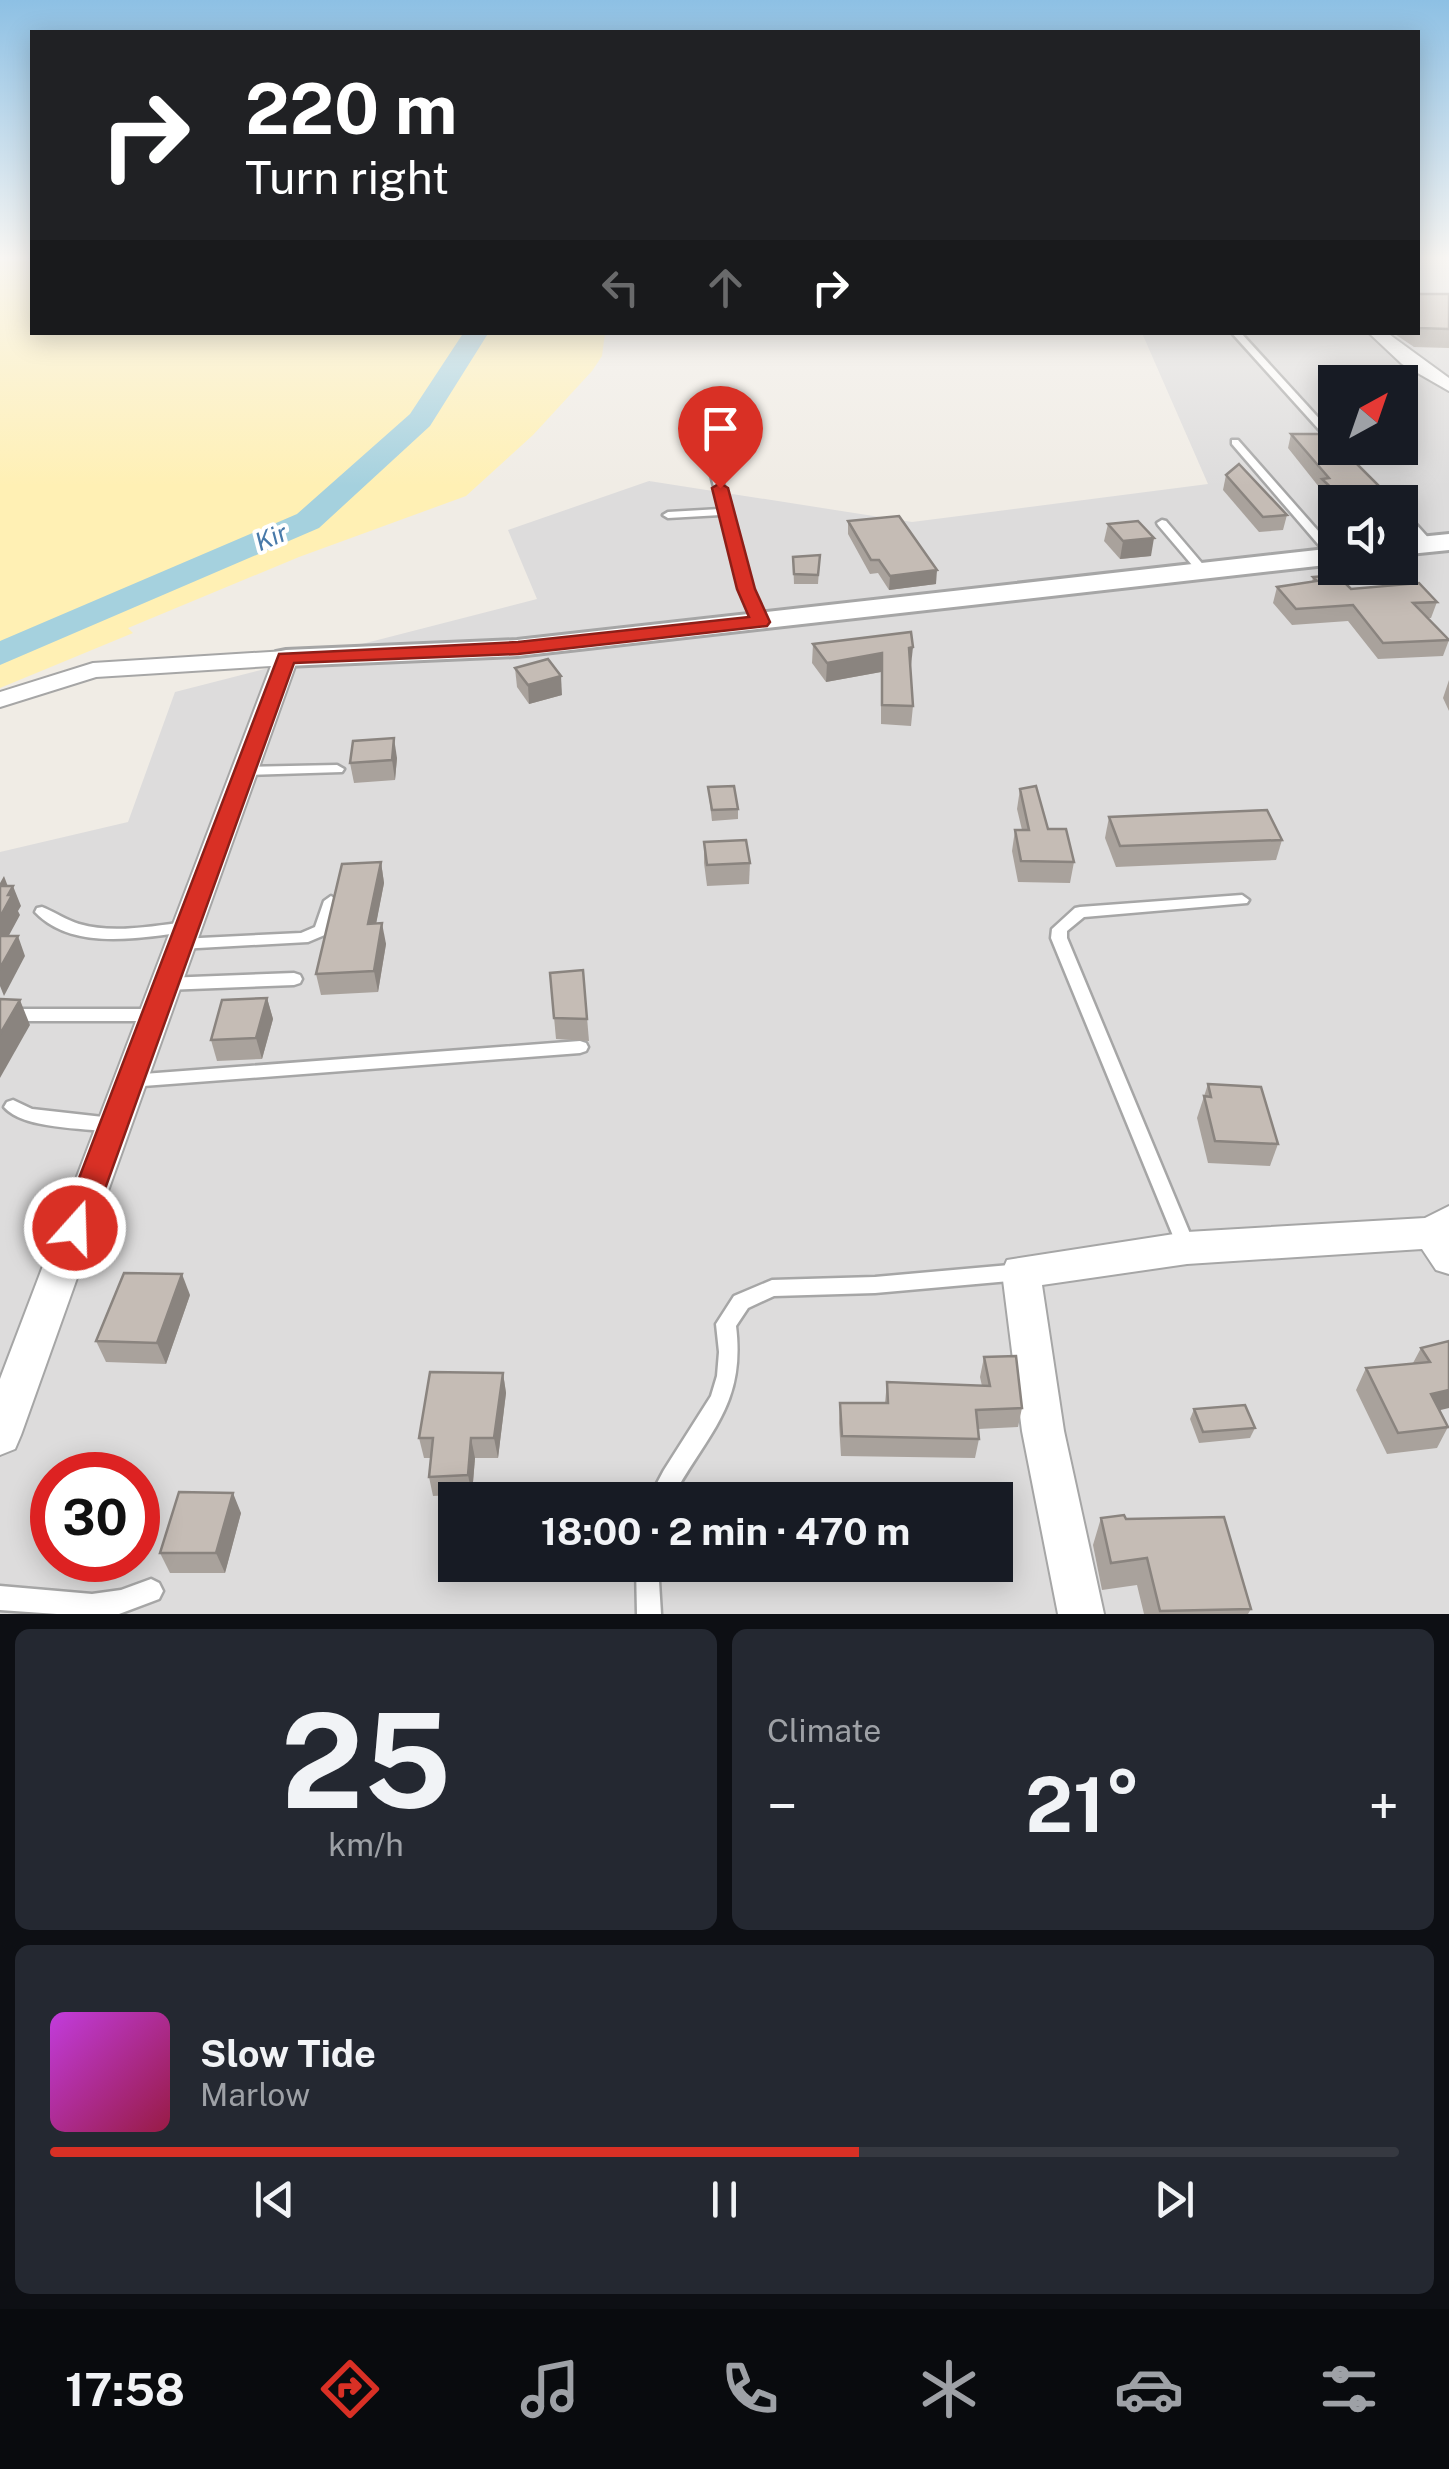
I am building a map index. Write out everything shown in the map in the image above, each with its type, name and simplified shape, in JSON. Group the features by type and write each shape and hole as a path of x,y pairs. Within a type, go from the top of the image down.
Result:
{"street":[{"path":"1380,335 1408,360 1449,386"},
{"path":"0,700 93,670 518,648 1318,558"},
{"path":"0,1435 182,935 248,771 286,658"},
{"path":"1081,1614 1043,1432 1021,1272 1187,1248 1443,1238"}],"lane":[{"path":"1237,335 1318,423"},
{"path":"1235,442 1318,538"},
{"path":"714,464 746,589 760,622"},
{"path":"668,515 726,512"},
{"path":"1162,524 1202,570"},
{"path":"1418,527 1442,545"},
{"path":"248,771 338,769"},
{"path":"1187,1248 1059,938 1060,929 1080,912 1242,900"},
{"path":"42,912 56,923 116,936 302,938 322,930 331,901"},
{"path":"0,1014 159,1000 294,979"},
{"path":"129,1081 580,1047"},
{"path":"13,1107 47,1118 113,1125"},
{"path":"668,1482 719,1406 732,1367 726,1324 741,1302 772,1288 875,1285 1021,1272"},
{"path":"648,1582 649,1614"},
{"path":"0,1598 36,1596 88,1604 118,1603 151,1591"}],"shaded area":[{"path":"1143,335 1449,335 1449,1614 0,1614 0,852 128,822 175,692 537,599 508,530 649,481 912,522 1208,484"}],"sand":[{"path":"0,335 605,335 602,356 592,371 533,435 466,496 299,557 128,628 133,633 0,688"}],"building":[{"path":"1291,434 1318,434 1318,465 1358,465 1378,485 1328,485 1322,479 1329,478"},
{"path":"1239,464 1287,515 1263,517 1226,475"},
{"path":"899,516 937,570 890,576 879,560 871,560 848,521"},
{"path":"1138,521 1154,538 1123,541 1108,524"},
{"path":"820,555 818,575 794,574 793,557"},
{"path":"1313,577 1318,577 1318,585 1347,585 1351,589 1419,583 1437,602 1413,603 1449,640 1383,643 1353,605 1296,609 1277,587 1317,581"},
{"path":"911,632 913,706 882,705 882,653 827,663 813,644"},
{"path":"548,659 561,676 528,685 515,668"},
{"path":"394,738 392,760 350,763 353,741"},
{"path":"734,786 738,809 712,810 708,787"},
{"path":"1036,786 1048,829 1066,829 1074,862 1021,861 1015,830 1029,830 1020,789"},
{"path":"1267,810 1282,840 1120,846 1109,817"},
{"path":"746,840 750,863 707,865 704,842"},
{"path":"381,862 368,924 382,923 374,971 316,974 342,864"},
{"path":"0,886 13,886 0,917"},
{"path":"0,936 18,936 0,968"},
{"path":"583,970 587,1019 554,1018 550,973"},
{"path":"267,998 256,1038 211,1040 222,1000"},
{"path":"0,999 20,1000 0,1034"},
{"path":"1208,1084 1261,1087 1278,1144 1215,1141 1204,1096 1211,1097"},
{"path":"124,1273 182,1274 157,1343 96,1341"},
{"path":"1449,1341 1449,1390 1431,1394 1448,1427 1398,1433 1366,1368 1430,1362 1421,1348"},
{"path":"1016,1356 1022,1408 976,1410 979,1439 842,1436 840,1403 888,1403 887,1382 990,1386 984,1357"},
{"path":"430,1372 503,1373 494,1438 471,1438 468,1475 429,1477 433,1438 419,1438"},
{"path":"1245,1405 1255,1428 1203,1432 1194,1409"},
{"path":"179,1492 233,1493 216,1553 160,1553"},
{"path":"1124,1515 1126,1519 1224,1517 1251,1609 1160,1611 1147,1558 1111,1563 1101,1518"}],"waterway":[{"name":"Kir","path":"0,654 308,521 420,420 475,335"}],"route":[{"path":"75,1228 248,771 286,658 518,648 760,622 746,589 720,488"}]}
